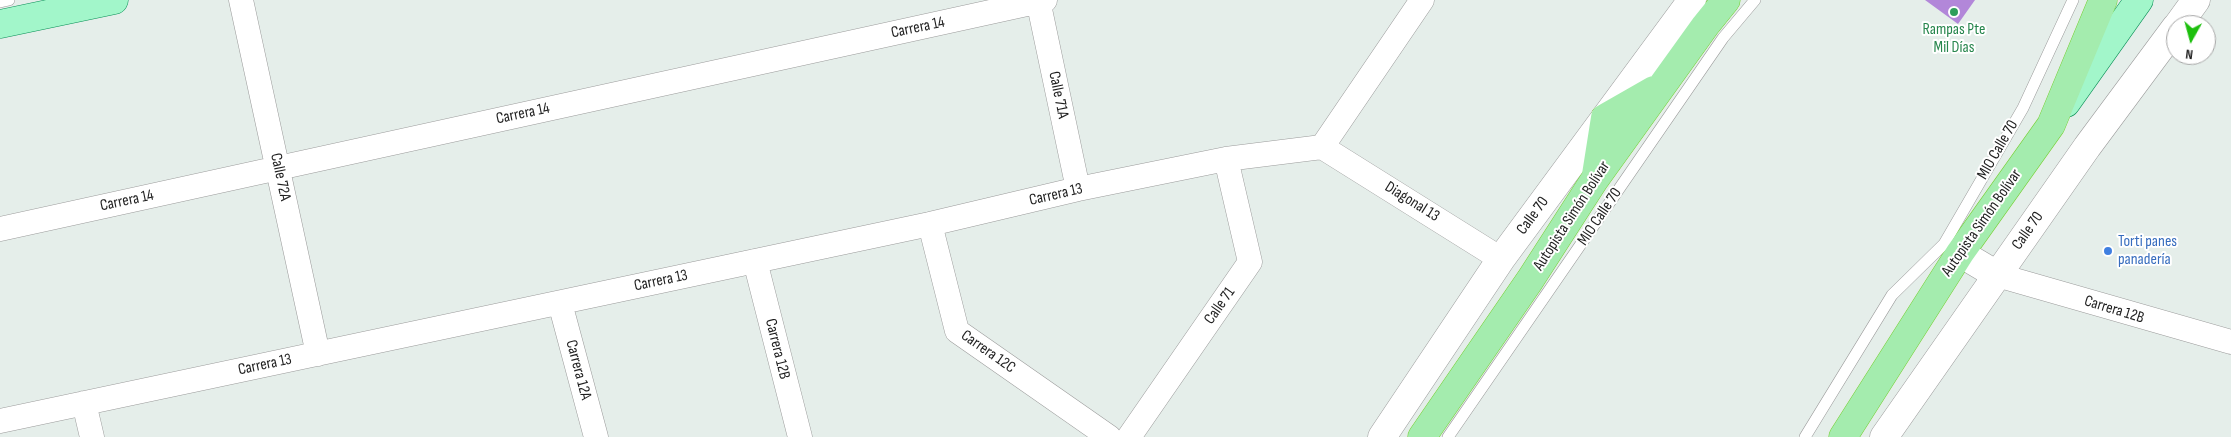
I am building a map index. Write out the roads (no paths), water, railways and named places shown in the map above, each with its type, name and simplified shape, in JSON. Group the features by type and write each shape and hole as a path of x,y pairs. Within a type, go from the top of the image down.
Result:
{"highway":[{"name":"Autopista Simón Bolívar","path":"1422,437 1530,280 1595,179 1704,26 1726,0"},
{"name":"Autopista Simón Bolívar","path":"1843,437 1960,253 2051,125 2100,9"},
{"path":"1595,179 1605,118 1664,84"}],"main road":[{"path":"0,24 114,0"},
{"path":"2051,125 2139,0"}],"street":[{"name":"Calle 72A","path":"242,0 318,354"},
{"name":"Carrera 14","path":"0,229 1041,0"},
{"name":"Calle 71A","path":"1041,0 1078,189"},
{"path":"1322,147 1422,0"},
{"name":"Calle 70","path":"1382,437 1501,259 1692,0"},
{"name":"Calle 70","path":"2185,15 2196,0"},
{"name":"Calle 70","path":"1884,437 2087,147 2166,41"},
{"name":"Carrera 13","path":"0,421 930,224 1078,189 1226,160 1322,147"},
{"name":"Diagonal 13","path":"1322,147 1501,259"},
{"name":"Calle 71","path":"1129,437 1250,262 1226,160"},
{"name":"Carrera 12C","path":"930,224 957,331 1109,437"},
{"path":"1960,253 1997,275"},
{"name":"Carrera 12B","path":"755,261 800,437"},
{"name":"Carrera 12B","path":"1997,275 2231,342"},
{"name":"Carrera 12A","path":"560,303 596,437"},
{"path":"84,403 92,437"}],"lane":[{"path":"0,2 8,0"},
{"name":"MIO Calle 70","path":"1448,437 1723,38 1755,0"},
{"name":"MIO Calle 70","path":"1805,437 1892,295 1944,244 2023,108 2070,5"}],"place":[{"name":"Rampas Pte Mil Días","path":"1954,12"},
{"name":"Torti panes panadería","path":"2108,251"}]}
